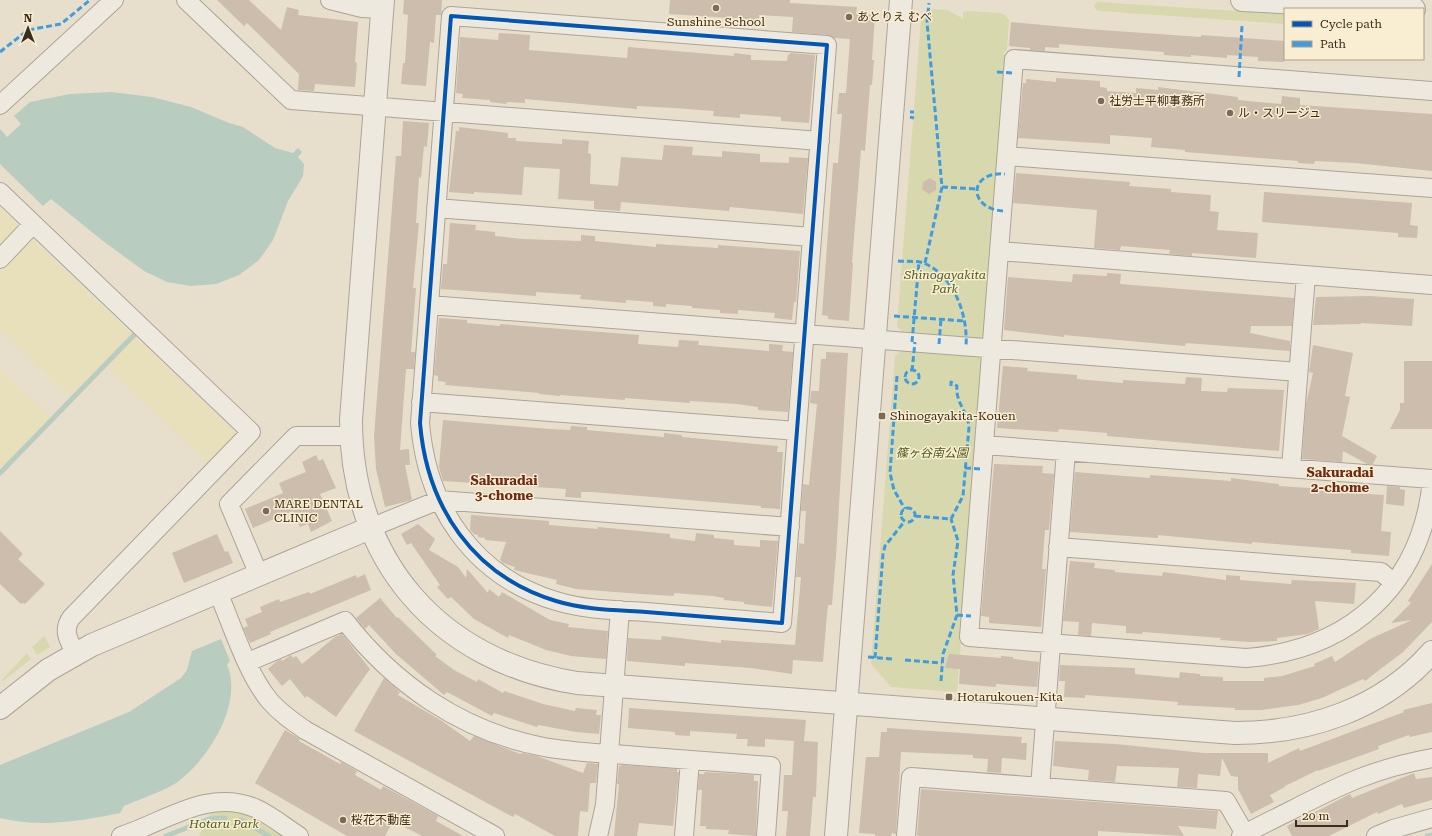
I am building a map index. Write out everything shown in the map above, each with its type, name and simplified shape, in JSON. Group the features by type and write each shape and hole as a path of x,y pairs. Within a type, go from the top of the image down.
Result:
{"street":[{"path":"0,105 114,0"},
{"path":"186,0 291,100 820,141"},
{"path":"330,0 362,8 383,5 351,436 353,467 358,491 370,528 384,557 412,596 446,629 465,643 493,658 530,673 577,683 1235,734 1282,731 1329,720 1372,700 1411,672 1432,652"},
{"path":"836,836 901,0"},
{"path":"1242,0 1395,8"},
{"path":"451,16 827,45 820,141 782,623 578,606 556,601 516,584 493,567 466,542 453,525 439,500 426,466 422,445 421,402 451,16"},
{"path":"984,445 1432,480 1427,515 1418,543 1408,562 1394,583 1366,612 1336,633 1310,646 1268,656 1246,658 969,637 1014,59 1432,92"},
{"path":"1007,156 1432,188"},
{"path":"0,192 251,432 71,618 68,623 66,634 76,654"},
{"path":"436,208 812,237"},
{"path":"0,259 33,224"},
{"path":"999,252 1432,285"},
{"path":"1291,468 1306,275"},
{"path":"429,305 1298,372"},
{"path":"421,402 797,431"},
{"path":"259,575 229,504 296,436 351,436"},
{"path":"1040,787 1066,451"},
{"path":"0,708 48,670 76,654 115,635 439,500 790,527"},
{"path":"1058,547 1381,572 1394,583"},
{"path":"218,592 260,688 269,700 292,721 495,836"},
{"path":"598,836 605,804 620,610"},
{"path":"248,662 345,622 359,640 392,672 427,700 454,715 510,738 539,746 569,751 771,766 766,836"},
{"path":"906,836 911,777 1226,801 1244,835 1332,788 1365,774 1400,764 1432,758"},
{"path":"684,836 690,760"},
{"path":"121,836 193,808 218,801 232,801 257,809 300,836"},
{"path":"1376,836 1393,828 1432,818"}],"shaded area":[{"path":"111,92 152,97 191,107 229,123 243,127 275,148 293,153 298,148 302,152 298,157 304,164 303,176 288,201 273,240 259,260 239,275 216,284 191,286 167,282 144,271 103,241 51,199 43,206 0,164 0,129 7,137 21,124 14,116 30,102 70,94"},
{"path":"0,208 19,226 0,246"},
{"path":"32,239 131,334 70,397 0,329 0,272"},
{"path":"135,337 237,435 209,464 107,367"},
{"path":"0,369 50,417 0,469"},
{"path":"221,639 230,661 227,664 231,679 231,695 227,712 221,728 202,758 179,781 161,791 124,806 120,813 75,821 45,823 30,823 0,818 0,765 129,712 181,678 187,670 192,651"}],"green space":[{"path":"1097,2 1284,14 1284,24 1100,11 1096,10 1094,6"},
{"name":"Shinogayakita Park","path":"933,9 948,10 963,19 963,12 967,11 1000,13 1005,15 1009,20 1007,48 1002,54 1007,55 985,334 977,341 905,335 897,326 921,19"},
{"name":"篠ヶ谷南公園","path":"905,348 976,353 983,361 957,692 891,687 871,664 895,356"},
{"path":"44,636 50,647 37,655 32,647"},
{"path":"27,653 31,659 3,681 2,680"},
{"name":"Hotaru Park","path":"231,810 253,817 283,836 199,836 212,811"}],"building":[{"path":"217,0 249,0 281,30 287,7 299,10 298,15 358,22 355,87 315,84 314,91 298,90 299,74 247,23 244,26"},
{"path":"404,0 442,0 441,15 436,15 434,43 430,42 426,86 401,84 403,63 405,63 408,15 403,14"},
{"path":"670,0 790,0 790,3 857,7 856,14 875,15 872,85 870,85 865,151 861,150 849,321 828,319 828,316 822,315 833,163 838,163 842,114 837,114 839,93 846,93 850,39 834,38 828,35 792,32 793,17 759,15 759,20 669,14"},
{"path":"1011,22 1201,37 1201,35 1284,41 1284,62 1258,61 1258,57 1227,55 1227,58 1191,55 1191,57 1164,55 1164,52 1059,44 1059,48 1045,47 1045,51 1009,46"},
{"path":"499,33 530,35 529,50 627,58 628,47 734,56 734,53 751,55 751,60 787,61 788,54 790,55 790,53 815,55 809,123 781,121 781,117 740,114 740,118 713,116 714,111 674,108 637,106 637,109 525,99 525,103 507,102 506,104 490,102 490,100 462,98 463,94 456,93 460,37 498,40"},
{"path":"1056,78 1100,81 1100,87 1107,88 1107,91 1136,93 1136,88 1158,90 1158,87 1238,97 1238,100 1281,104 1282,96 1300,98 1300,105 1432,114 1432,171 1355,163 1315,161 1314,164 1298,163 1298,161 1185,152 1185,150 1151,147 1152,138 1110,135 1110,144 1018,138 1023,83 1026,83 1026,79 1056,82"},
{"path":"403,121 429,123 427,147 424,146 421,178 419,177 416,223 419,223 413,288 416,288 411,352 415,352 414,369 406,369 400,450 409,449 410,465 405,465 412,500 385,507 376,469 374,436 396,156 401,156"},
{"path":"459,127 508,133 508,138 516,138 516,141 562,144 562,139 589,141 588,153 591,154 590,184 618,186 621,157 662,160 664,145 693,147 692,155 722,157 722,151 760,154 760,162 789,163 789,157 808,158 803,214 730,207 729,211 621,202 620,211 594,209 594,201 558,199 560,169 524,167 522,195 449,192 456,131 459,131"},
{"path":"1016,173 1130,182 1129,186 1171,189 1171,192 1211,195 1210,211 1219,212 1217,230 1258,233 1256,258 1192,253 1192,256 1169,254 1170,250 1121,246 1120,250 1094,248 1097,210 1013,203"},
{"path":"930,178 936,182 936,190 929,194 922,189 923,182"},
{"path":"1264,192 1412,203 1410,225 1418,226 1417,238 1398,237 1398,233 1262,222"},
{"path":"450,223 476,225 475,230 495,232 495,236 523,239 581,241 581,235 595,236 595,241 656,247 656,244 718,248 718,245 800,251 796,302 794,302 792,320 774,318 775,313 738,310 738,314 720,313 720,310 692,308 692,306 666,304 666,307 653,306 653,302 626,300 626,303 580,299 581,295 536,292 536,296 441,289 443,264 447,264"},
{"path":"1107,273 1121,274 1120,284 1294,298 1292,326 1251,326 1250,333 1290,341 1290,351 1186,343 1185,346 1064,335 1064,337 1004,330 1008,277 1072,282 1073,274 1107,276"},
{"path":"1370,296 1414,299 1412,326 1361,323 1313,325 1316,297"},
{"path":"439,318 467,320 467,323 500,326 500,324 639,335 638,344 678,347 679,340 699,341 698,345 769,351 769,344 783,345 782,351 793,352 788,412 758,410 758,407 737,404 560,396 445,385 446,382 438,381 438,376 434,375"},
{"path":"1313,345 1353,353 1345,396 1350,397 1342,436 1377,456 1373,464 1367,464 1343,451 1342,462 1302,459 1306,404 1313,373 1309,372"},
{"path":"826,352 848,353 836,556 832,605 828,605 823,662 793,660 792,674 751,668 685,663 685,666 627,661 628,638 661,640 662,636 721,643 721,640 795,645 801,577 796,577 799,543 804,544 806,511 801,511 803,484 809,485 817,404 810,403 811,391 819,391 821,359 826,359"},
{"path":"1404,361 1432,361 1432,429 1390,429 1400,410 1400,403 1404,403"},
{"path":"1003,366 1028,368 1027,371 1077,375 1077,379 1123,383 1123,380 1185,384 1186,377 1202,378 1201,391 1227,392 1228,388 1284,390 1279,451 1107,436 1107,433 1059,429 1058,432 997,428"},
{"path":"443,420 570,430 571,426 587,427 587,430 664,437 664,433 682,435 682,437 778,446 777,452 783,452 780,509 761,508 761,506 592,492 581,492 581,498 565,497 566,489 443,481 439,467"},
{"path":"316,455 319,461 323,459 336,488 320,494 332,521 311,532 308,524 300,527 293,511 253,528 245,509 283,493 279,483 306,472 302,462"},
{"path":"994,464 1043,466 1042,473 1054,474 1049,530 1045,530 1042,569 1046,569 1041,627 989,623 989,617 981,616"},
{"path":"1075,472 1150,478 1150,475 1231,481 1231,478 1279,484 1279,486 1324,489 1325,486 1339,487 1338,492 1384,495 1381,531 1391,532 1389,556 1351,553 1351,550 1252,542 1252,544 1158,535 1158,538 1070,532"},
{"path":"1387,486 1400,487 1400,489 1405,490 1404,506 1386,504"},
{"path":"471,515 549,521 549,525 598,529 598,527 670,534 670,538 695,541 696,533 714,535 714,538 734,540 734,545 760,547 760,540 778,541 772,607 744,604 744,602 724,600 724,598 713,596 674,593 674,596 641,594 576,589 556,584 557,580 514,570 515,567 503,563 500,560 506,542 485,540 485,538 478,537 478,535 474,534 470,530"},
{"path":"418,524 435,539 429,550 458,567 466,578 467,569 488,593 489,589 499,597 502,592 550,620 569,624 568,627 608,631 606,659 571,656 546,650 509,635 508,638 474,619 451,597 448,599 437,587 440,585 411,543 407,545 401,534"},
{"path":"0,531 23,554 18,559 45,584 25,604 21,604 0,584"},
{"path":"217,534 225,552 228,551 233,563 184,583 172,553"},
{"path":"1070,561 1095,563 1094,568 1115,570 1115,572 1162,576 1163,572 1226,580 1226,575 1240,576 1240,580 1291,584 1292,580 1356,583 1354,604 1315,601 1319,629 1308,634 1277,638 1277,641 1249,642 1220,640 1221,638 1143,632 1142,634 1126,633 1126,626 1092,623 1091,636 1078,635 1079,622 1063,621"},
{"path":"1432,564 1432,622 1403,652 1365,681 1363,679 1322,698 1298,705 1261,710 1235,710 1235,708 1177,705 1178,702 1142,699 1085,695 1085,698 1064,697 1065,681 1059,681 1060,665 1135,668 1135,674 1179,678 1180,672 1200,674 1200,676 1223,677 1223,681 1264,681 1264,678 1282,676 1315,666 1314,664 1332,656 1335,662 1370,639 1412,620 1391,623 1411,603 1408,601"},
{"path":"365,574 371,590 270,632 271,634 250,643 243,628 248,626 245,619 262,612 260,607 279,599 280,602 309,592 310,594 356,575 357,578"},
{"path":"380,598 397,618 398,617 437,655 435,656 454,670 477,682 478,679 503,693 504,691 543,704 575,711 576,708 597,710 596,715 601,715 599,734 576,732 538,725 537,727 494,713 492,716 447,692 444,695 396,654 369,625 365,629 356,618"},
{"path":"342,634 370,669 336,717 307,696 305,698 290,679 282,686 268,669 277,661 281,659 282,661 291,655 293,658 296,656 302,664 335,637"},
{"path":"949,654 1001,658 1001,656 1013,657 1013,659 1039,662 1037,687 996,684 996,687 959,684 960,669 945,668"},
{"path":"384,678 400,692 398,695 442,721 470,741 474,736 520,754 523,753 537,756 583,773 587,763 598,764 596,783 590,783 588,812 580,811 578,836 555,836 515,814 513,817 354,731"},
{"path":"1432,703 1432,732 1410,737 1409,735 1378,746 1379,749 1318,770 1270,795 1274,802 1251,814 1238,789 1238,777 1231,776 1222,758 1220,776 1198,774 1197,788 1177,787 1179,768 1117,766 1115,782 1088,780 1089,770 1053,766 1055,741 1115,744 1204,753 1268,753 1268,763 1299,748 1300,751 1404,712 1403,710"},
{"path":"629,708 806,720 804,741 818,742 816,797 813,797 810,836 786,836 788,811 782,811 784,775 792,775 794,741 765,739 765,747 747,746 748,739 736,739 737,734 690,731 690,736 675,735 675,732 628,728"},
{"path":"887,728 1022,737 1021,743 1027,743 1026,760 1002,758 1001,773 987,772 988,759 973,758 973,755 901,752 896,834 892,833 891,836 875,836 875,834 859,833 866,757 879,757 881,732 887,732"},
{"path":"285,730 300,739 299,741 340,764 341,762 357,771 355,775 381,790 383,786 438,816 436,821 463,836 422,836 393,821 385,836 347,836 255,783"},
{"path":"623,765 677,769 677,772 679,772 673,826 639,823 637,836 614,836 619,784 617,784 619,766"},
{"path":"705,772 754,775 754,781 758,781 756,836 728,834 729,830 706,829 706,826 700,826 702,790 698,790 699,774 704,774"},
{"path":"1414,773 1416,779 1432,777 1432,800 1404,808 1402,804 1378,814 1377,812 1329,836 1292,836 1287,826 1350,794 1352,798"},
{"path":"921,789 1218,811 1216,829 1178,826 1184,836 1098,831 1098,836 920,836 917,835"}],"waterway":[{"path":"0,473 134,335"},
{"path":"166,836 209,819 225,818"},
{"path":"241,820 269,836"},
{"path":"1427,836 1432,835"}],"marked path":[{"path":"0,52 28,30 61,24 90,0"},
{"path":"925,263 942,187 927,22 929,3"},
{"path":"1239,77 1242,26"},
{"path":"997,72 1013,73"},
{"path":"910,117 914,118"},
{"path":"1003,211 983,204 978,197 977,190 979,184 984,178 993,175 1005,174"},
{"path":"942,187 977,189"},
{"path":"898,261 926,264 945,278 958,299 962,311 965,322 966,346"},
{"path":"912,342 919,262"},
{"path":"894,316 965,321"},
{"path":"939,344 941,319"},
{"path":"912,371 915,342"},
{"path":"912,370 917,372 919,377 917,382 912,384 907,382 905,377 907,372 912,370"},
{"path":"897,376 890,473 894,490 905,509"},
{"path":"951,386 951,382 957,386 958,397 969,427 963,496 951,519"},
{"path":"965,468 982,469"},
{"path":"905,508 911,508 915,512 915,515 915,518 911,522 905,522 901,518 901,512 905,508"},
{"path":"915,516 951,519"},
{"path":"941,681 943,654 957,615 953,575 958,541 951,519"},
{"path":"875,658 883,554 885,546 904,522"},
{"path":"957,615 971,616"},
{"path":"868,657 893,659"},
{"path":"905,660 942,663"}],"cycle path":[{"path":"451,16 827,45 782,623 601,609 556,601 527,590 501,574 478,556 460,534 444,510 433,483 424,454 420,423 451,16"}],"place":[{"name":"Sunshine School","path":"716,8"},
{"name":"あとりえ むべ","path":"849,17"},
{"name":"社労士平柳事務所","path":"1101,101"},
{"name":"ル・スリージュ","path":"1230,113"},
{"name":"Shinogayakita-Kouen","path":"882,416"},
{"name":"MARE DENTAL CLINIC","path":"266,511"},
{"name":"Hotarukouen-Kita","path":"949,697"},
{"name":"桜花不動産","path":"343,820"}],"district":[{"name":"Sakuradai 2-chome","path":"1340,480"},
{"name":"Sakuradai 3-chome","path":"504,488"}]}
